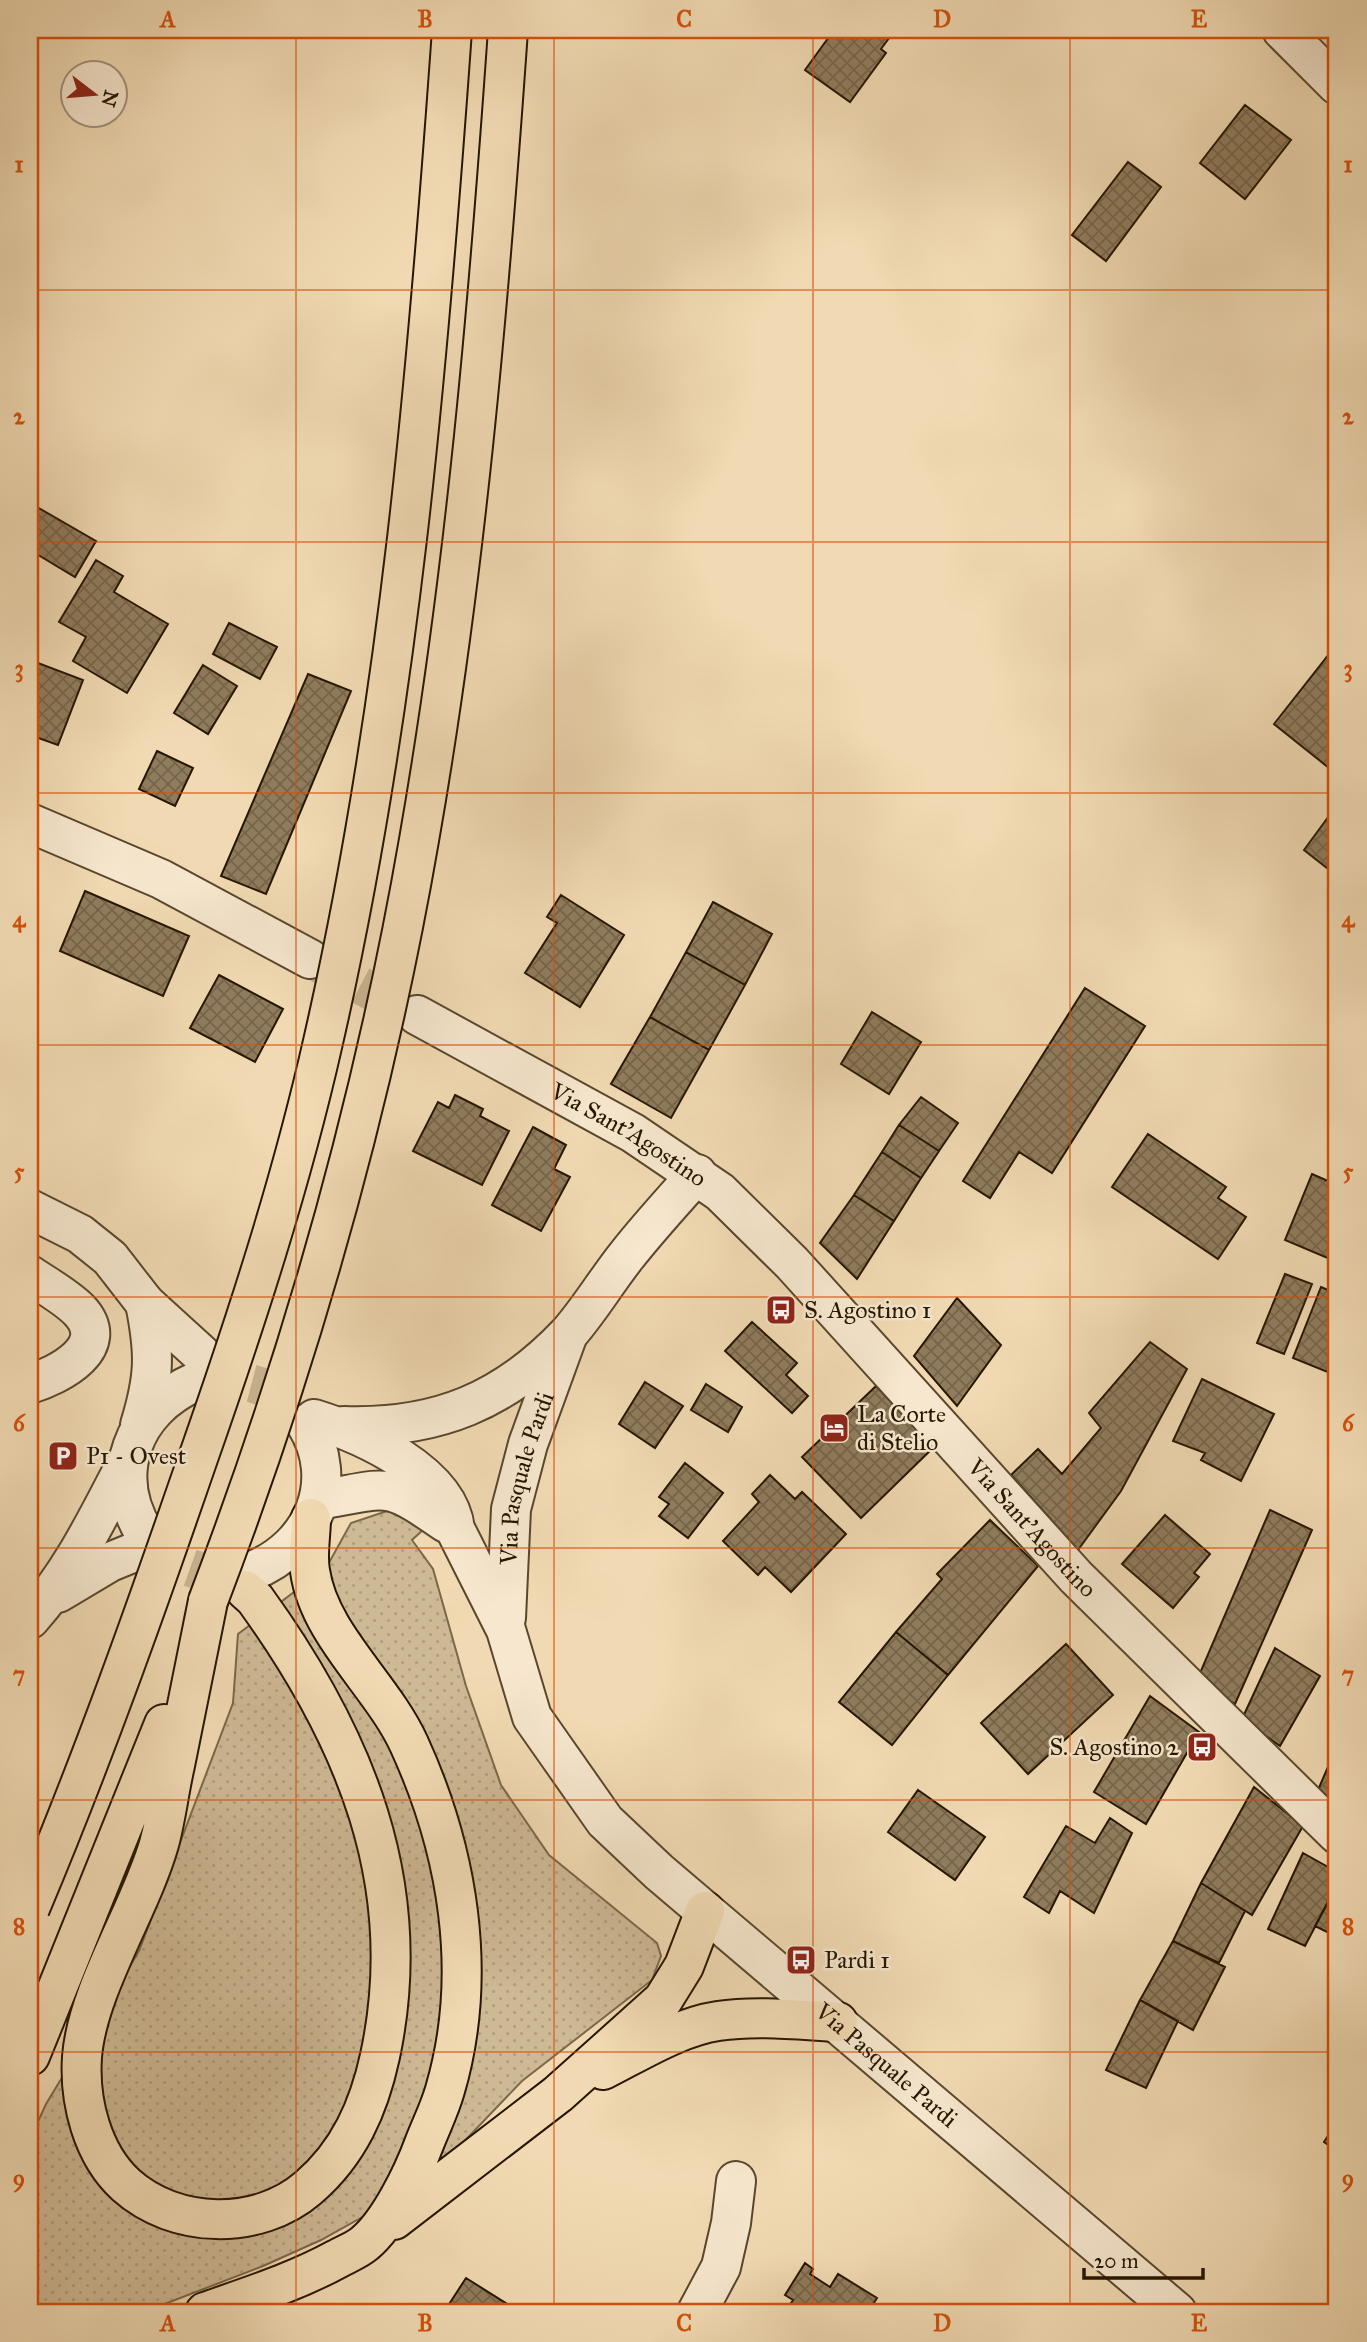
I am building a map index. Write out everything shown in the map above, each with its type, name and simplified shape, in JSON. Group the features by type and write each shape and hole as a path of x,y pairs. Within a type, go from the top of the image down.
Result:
{"highway":[{"path":"30,1908 137,1637 238,1348 323,1045 348,920 398,608 418,449 453,30"},
{"path":"30,2056 136,1797 250,1490 289,1374 361,1115 419,844 450,645 473,465 508,30"},
{"path":"315,1509 309,1569 320,1608 395,1717 434,1802 455,1880 462,1962 458,2028 445,2089 402,2194 365,2243"},
{"path":"208,1601 159,1845 91,2016 82,2058 86,2113 112,2168 126,2185 168,2210 198,2218 229,2220 266,2211 307,2189 338,2156 356,2128 371,2096 384,2036 391,1970 388,1907 377,1838 349,1759 314,1687 255,1599 248,1580"},
{"path":"205,2312 287,2284 365,2243 558,2094 663,2000 684,1966 705,1911"},
{"path":"558,2094 687,2029 717,2021 838,2022"}],"street":[{"path":"1282,30 1337,85"},
{"path":"30,823 161,879 310,959"},
{"name":"Via Sant'Agostino","path":"417,1015 510,1063 633,1133 697,1174 747,1216 1076,1577 1337,1834"},
{"name":"Via Pasquale Pardi","path":"318,1423 376,1427 468,1408 494,1395 519,1377 569,1332 628,1253 697,1174"},
{"path":"30,1209 96,1246 124,1273 198,1368 158,1405 134,1444 93,1531 36,1606"},
{"path":"30,1275 81,1312 88,1325 88,1342 72,1366 30,1384"},
{"path":"36,1606 150,1539 131,1508 127,1489 134,1444 153,1384 152,1338 145,1303"},
{"name":"Via Pasquale Pardi","path":"506,1630 511,1509 528,1444 569,1332"},
{"path":"248,1580 294,1545 315,1509 322,1467 314,1437 318,1423"},
{"name":"Via Pasquale Pardi","path":"318,1423 379,1446 419,1472 443,1497 453,1513 455,1529 506,1630 532,1717 577,1785 605,1821 705,1911 1177,2312"},
{"name":"Via Pasquale Pardi","path":"315,1509 389,1489 407,1496 455,1529"},
{"path":"697,2312 721,2267 736,2181"}],"shaded area":[{"path":"387,1511 407,1513 424,1529 412,1540 433,1569 466,1686 501,1785 549,1855 657,1943 661,1956 652,1980 522,2081 455,2151 402,2195 321,2240 263,2266 144,2312 30,2312 30,2139 46,2104 139,1951 233,1703 238,1634 326,1568 351,1523"}],"building":[{"path":"834,30 895,30 881,49 886,53 850,102 805,70"},
{"path":"1245,105 1291,140 1245,199 1200,163"},
{"path":"1128,162 1161,187 1106,261 1072,235"},
{"path":"30,503 96,541 75,577 30,550"},
{"path":"96,560 123,576 114,592 168,624 127,693 73,661 86,637 59,622"},
{"path":"229,623 277,647 260,679 213,654"},
{"path":"1337,644 1337,768 1334,772 1274,724"},
{"path":"30,660 83,680 58,745 30,735"},
{"path":"203,665 237,686 208,734 174,713"},
{"path":"308,674 351,691 266,894 221,876"},
{"path":"157,751 193,768 175,806 139,789"},
{"path":"1337,805 1337,876 1304,850"},
{"path":"30,885 37,888 30,908"},
{"path":"85,891 189,936 163,996 60,951"},
{"path":"561,895 624,935 580,1007 525,973 557,923 547,917"},
{"path":"713,902 772,934 745,985 686,952"},
{"path":"686,952 745,985 709,1050 650,1017"},
{"path":"219,975 283,1009 255,1062 190,1028"},
{"path":"1085,988 1145,1026 1052,1173 1019,1152 990,1198 963,1181"},
{"path":"872,1012 921,1042 889,1094 841,1064"},
{"path":"650,1017 709,1050 671,1118 611,1084"},
{"path":"455,1095 483,1109 480,1116 509,1131 482,1185 413,1151 438,1102 449,1108"},
{"path":"921,1097 958,1123 939,1151 899,1125"},
{"path":"899,1125 939,1151 921,1178 882,1152"},
{"path":"533,1127 566,1145 554,1169 570,1177 541,1231 492,1205"},
{"path":"1148,1134 1226,1187 1218,1198 1246,1217 1218,1259 1112,1187"},
{"path":"882,1152 921,1178 894,1221 854,1195"},
{"path":"1312,1174 1337,1185 1337,1262 1285,1240"},
{"path":"854,1195 894,1221 857,1279 820,1243"},
{"path":"1285,1274 1312,1284 1284,1354 1257,1343"},
{"path":"1321,1287 1337,1294 1337,1354 1330,1373 1293,1358"},
{"path":"957,1298 1001,1345 957,1406 914,1356"},
{"path":"752,1322 797,1363 786,1375 808,1396 792,1413 725,1351"},
{"path":"1150,1342 1187,1369 1121,1491 1078,1550 1011,1475 1038,1449 1062,1474 1101,1428 1089,1413"},
{"path":"1202,1379 1274,1414 1241,1481 1201,1460 1205,1453 1173,1441"},
{"path":"645,1382 683,1406 655,1448 619,1424"},
{"path":"706,1384 742,1407 728,1432 691,1410"},
{"path":"876,1386 935,1446 861,1518 802,1457"},
{"path":"685,1463 723,1493 688,1538 659,1516 669,1504 659,1497"},
{"path":"770,1475 795,1499 802,1492 846,1534 791,1592 765,1567 758,1575 723,1541 759,1502 752,1494"},
{"path":"1270,1510 1312,1530 1235,1704 1197,1680"},
{"path":"1165,1515 1210,1554 1194,1573 1199,1577 1173,1608 1122,1564"},
{"path":"990,1520 1038,1566 948,1675 896,1632 942,1579 937,1574"},
{"path":"896,1632 948,1675 892,1745 839,1702"},
{"path":"1066,1644 1113,1695 1028,1774 981,1723"},
{"path":"1275,1648 1320,1676 1280,1746 1242,1719"},
{"path":"1150,1696 1199,1732 1146,1824 1094,1792"},
{"path":"1337,1746 1337,1805 1318,1790"},
{"path":"1254,1787 1303,1826 1252,1915 1201,1883"},
{"path":"918,1790 985,1837 955,1880 888,1832"},
{"path":"1110,1818 1132,1833 1094,1913 1060,1891 1049,1913 1024,1897 1066,1826 1095,1843"},
{"path":"1303,1853 1337,1872 1337,1885 1305,1946 1268,1929"},
{"path":"1201,1883 1245,1911 1219,1963 1173,1941"},
{"path":"1337,1885 1337,1937 1315,1926"},
{"path":"1173,1941 1225,1967 1193,2030 1140,2000"},
{"path":"1140,2000 1178,2021 1146,2088 1106,2070"},
{"path":"1337,2122 1337,2151 1324,2142"},
{"path":"805,2263 813,2269 810,2274 830,2287 838,2274 877,2298 868,2312 785,2312 793,2300 785,2295"},
{"path":"466,2278 520,2312 444,2312"}],"tunnel":[{"path":"310,959 417,1015"},
{"path":"195,1382 226,1380 255,1384 281,1397 303,1419"},
{"path":"145,1534 168,1556 191,1568 217,1573 249,1571"}],"place":[{"name":"S. Agostino 1","path":"781,1310"},
{"name":"La Corte di Stelio","path":"834,1428"},
{"name":"P1 - Ovest","path":"63,1456"},
{"name":"S. Agostino 2","path":"1202,1747"},
{"name":"Pardi 1","path":"801,1960"}]}
